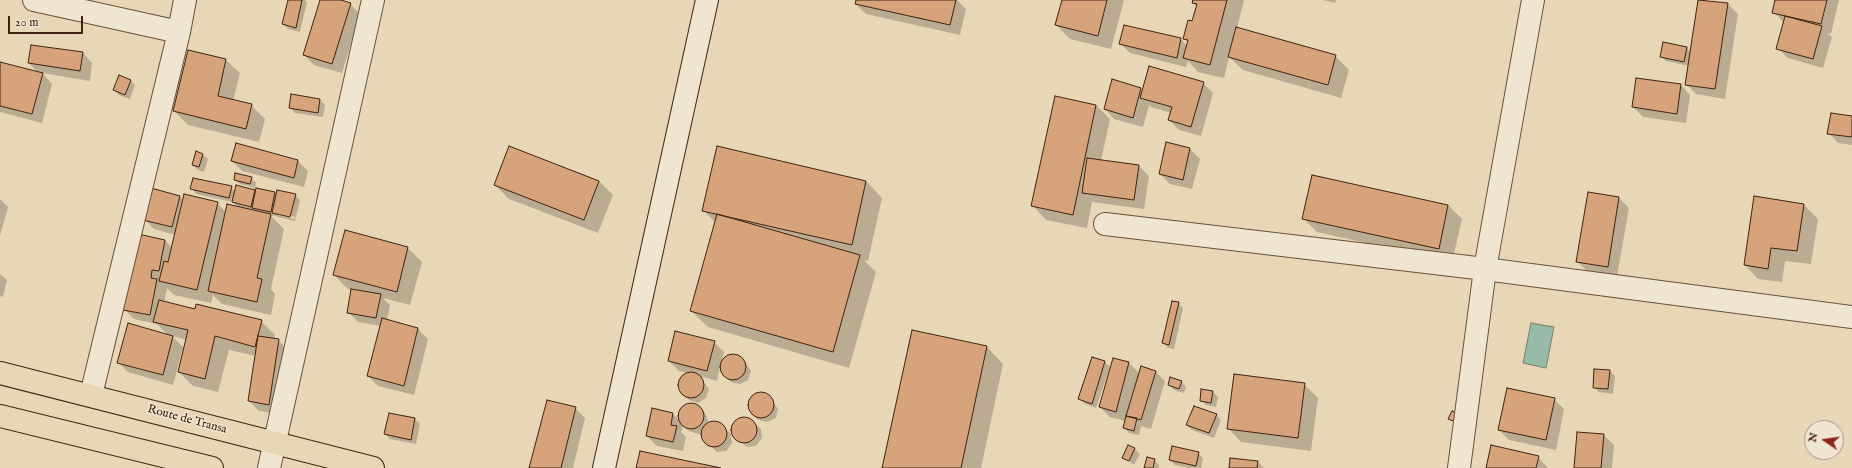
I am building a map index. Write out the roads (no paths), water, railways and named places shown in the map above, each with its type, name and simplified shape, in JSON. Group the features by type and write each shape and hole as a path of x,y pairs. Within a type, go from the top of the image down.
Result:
{"main road":[{"name":"Route de Transa","path":"0,373 373,468"},
{"path":"0,417 155,461 212,468"}],"street":[{"path":"34,0 179,32"},
{"path":"91,395 179,32 185,0"},
{"path":"269,468 373,0"},
{"path":"604,468 707,0"},
{"path":"1459,468 1485,269 1533,0"},
{"path":"1105,224 1485,269 1852,317"}]}
